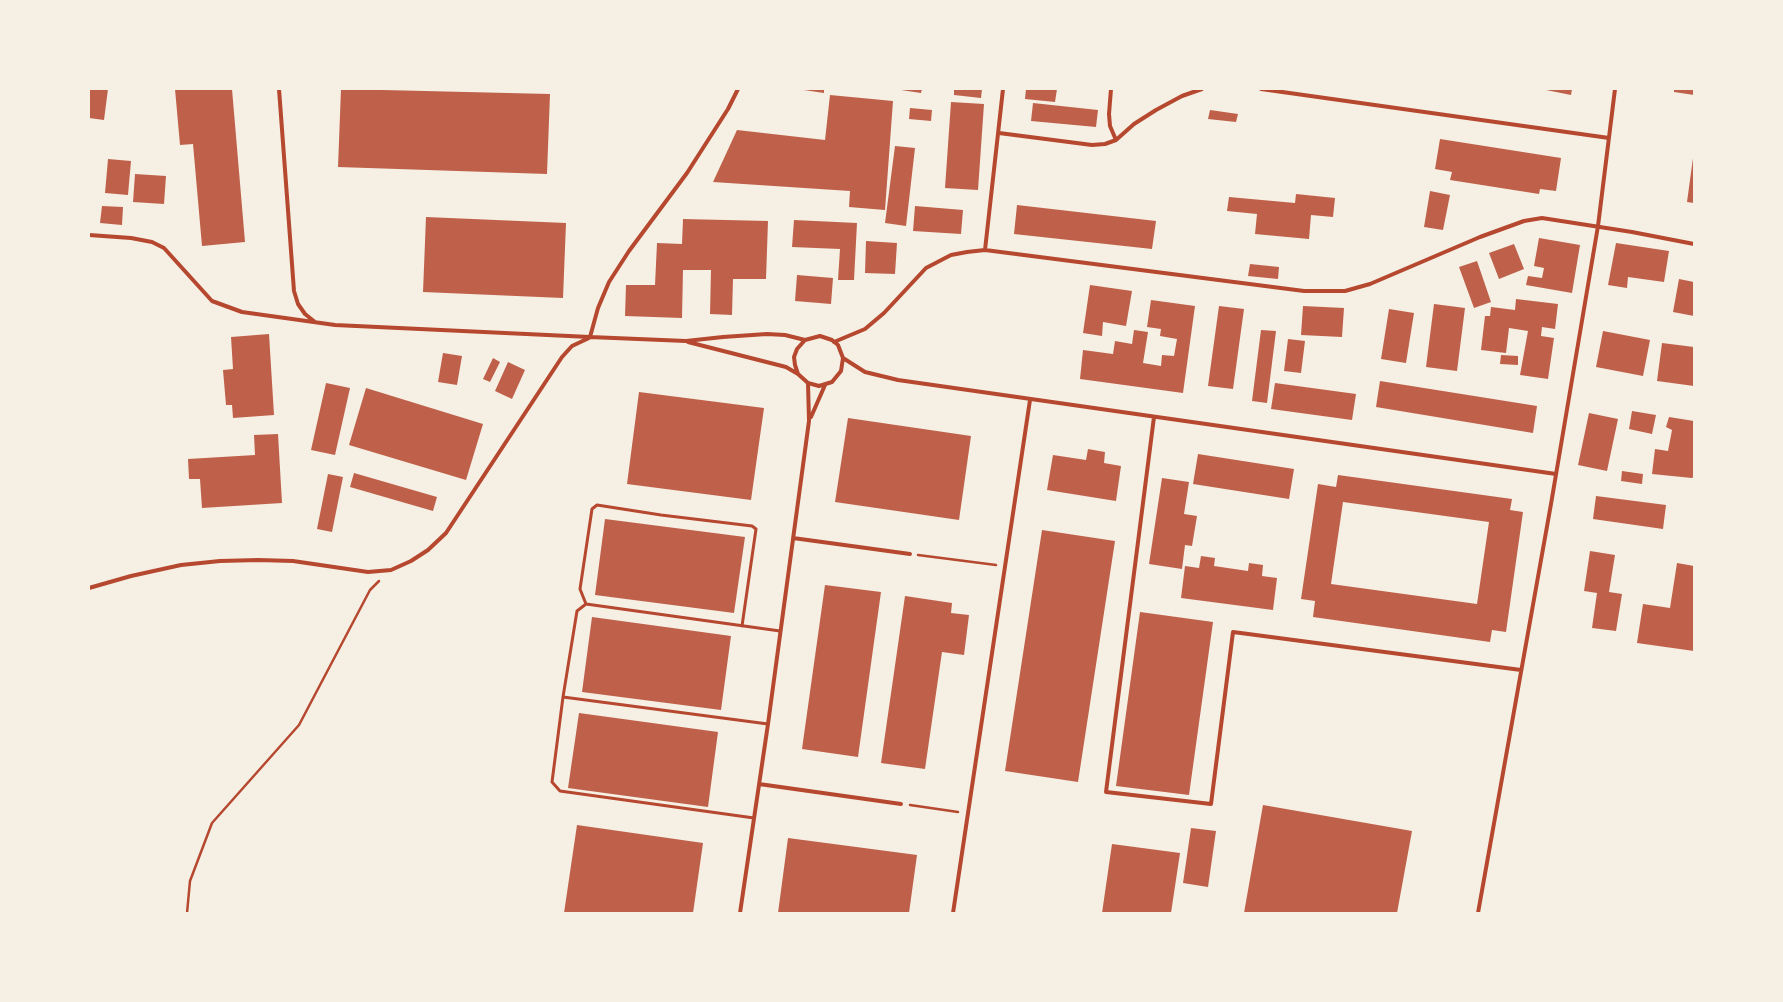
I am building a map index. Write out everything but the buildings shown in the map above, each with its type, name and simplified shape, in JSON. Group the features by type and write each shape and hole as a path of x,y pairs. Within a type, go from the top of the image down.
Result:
{"street":[{"path":"279,89 294,291 298,304 305,314 315,322"},
{"path":"89,588 152,571 181,565 220,560 293,561 368,572 391,570 411,561 428,550 446,533 562,357 572,346 590,337 598,308 609,282 629,251 688,173 728,109 738,89"},
{"path":"985,250 1003,89"},
{"path":"1111,89 1109,120 1116,140"},
{"path":"999,133 1092,145 1105,144 1116,140 1134,124 1156,110 1182,96 1202,89"},
{"path":"1261,89 1609,138"},
{"path":"1478,913 1556,474 1598,226 1615,89"},
{"path":"834,342 866,329 884,313 926,268 951,255 967,252 985,250 1304,292 1345,291 1370,284 1480,237 1524,221 1542,218 1598,226 1694,244"},
{"path":"89,235 131,238 152,242 164,248 212,301 242,312 315,322 686,341 756,334 784,335 805,340 820,336 834,342 841,350 843,364 838,377 825,385 819,386 808,383 798,374 777,364 686,341"},
{"path":"798,374 794,357 796,349 805,340"},
{"path":"843,358 866,372 898,380 1556,474"},
{"path":"740,913 768,724 810,419 808,383"},
{"path":"810,419 825,385"},
{"path":"953,913 1030,400"},
{"path":"1154,417 1106,792 1211,804 1233,632 1521,670"},
{"path":"793,538 910,554"},
{"path":"759,784 901,804"}],"lane":[{"path":"586,604 580,589 592,509 597,505 661,515 752,526 756,529 742,626"},
{"path":"754,818 560,791 552,782 563,697 577,611 586,604 780,631"},
{"path":"563,697 768,724"}],"path":[{"path":"910,554 1005,566"},
{"path":"187,913 190,881 212,823 299,725 370,590 391,570"},
{"path":"901,804 968,813"}]}
